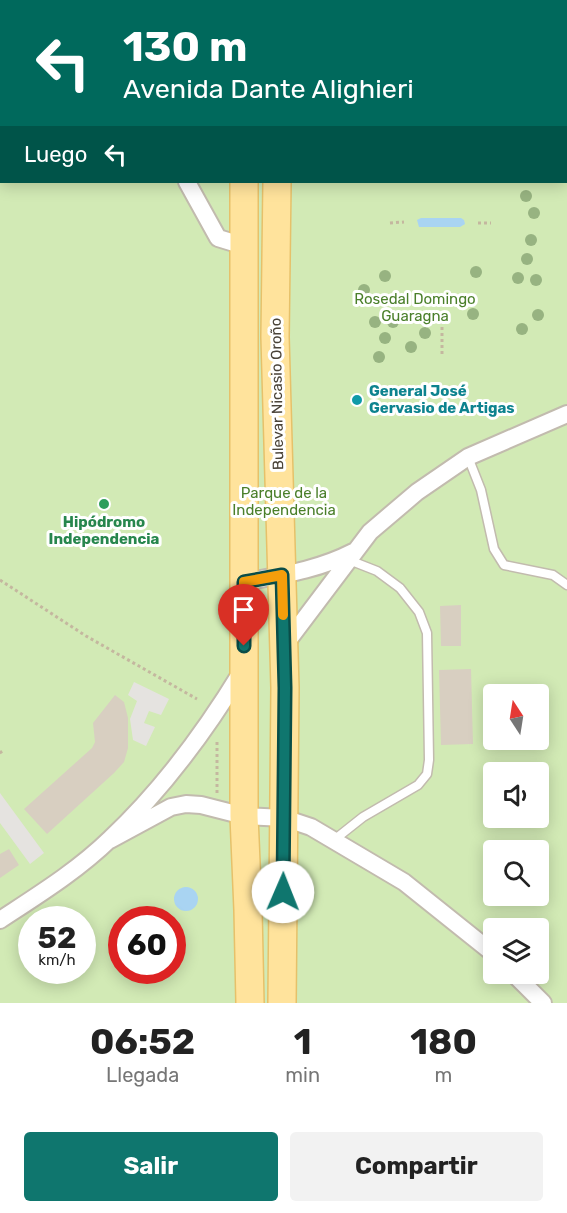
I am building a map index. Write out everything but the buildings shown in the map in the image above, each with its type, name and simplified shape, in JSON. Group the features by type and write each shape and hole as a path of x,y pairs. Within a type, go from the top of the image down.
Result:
{"main road":[{"name":"Bulevar Nicasio Oroño","path":"244,183 244,816 250,1003"},
{"name":"Bulevar Nicasio Oroño","path":"277,183 275,337 284,646 282,1003"}],"street":[{"path":"188,183 218,238 244,246"},
{"path":"284,646 370,532 417,492 468,457 567,414"},
{"path":"244,582 317,567 352,555"},
{"path":"0,920 59,881 110,840 187,754 244,668"},
{"path":"110,840 171,807 186,804 201,805 244,816 284,819 311,827 404,882 483,945"},
{"path":"524,984 543,1003"}],"lane":[{"path":"468,457 481,490 494,549 504,565 552,575 567,585"},
{"path":"334,840 363,817 418,785 427,774 429,760 427,633 418,612 400,588 352,555"}],"path":[{"path":"390,223 404,222"},
{"path":"478,223 491,223"},
{"path":"442,320 442,354"},
{"path":"0,580 86,636 197,699"},
{"path":"217,732 217,800"},
{"path":"0,751 3,755"}],"green space":[{"name":"Parque de la Independencia","path":"0,183 567,183 567,1003 0,1003"}],"shaded area":[{"path":"134,682 169,699 161,715 149,711 144,723 155,727 146,746 133,740 130,719 137,701 128,695"},
{"path":"0,793 44,853 30,864 0,823"}],"water":[{"path":"421,218 461,218 465,224 460,227 419,227 417,220"},
{"path":"182,888 190,888 197,895 197,903 190,910 186,911 186,906 177,906 175,903 175,895"}],"slow traffic":[{"path":"244,588 244,582 282,575 283,615"}],"place":[{"name":"General José Gervasio de Artigas","path":"357,400"},
{"name":"Hipódromo Independencia","path":"104,504"}],"route":[{"path":"244,646 244,582 282,575 285,688 283,892"}],"park label":[{"name":"Rosedal Domingo Guaragna","path":"415,308"}]}
